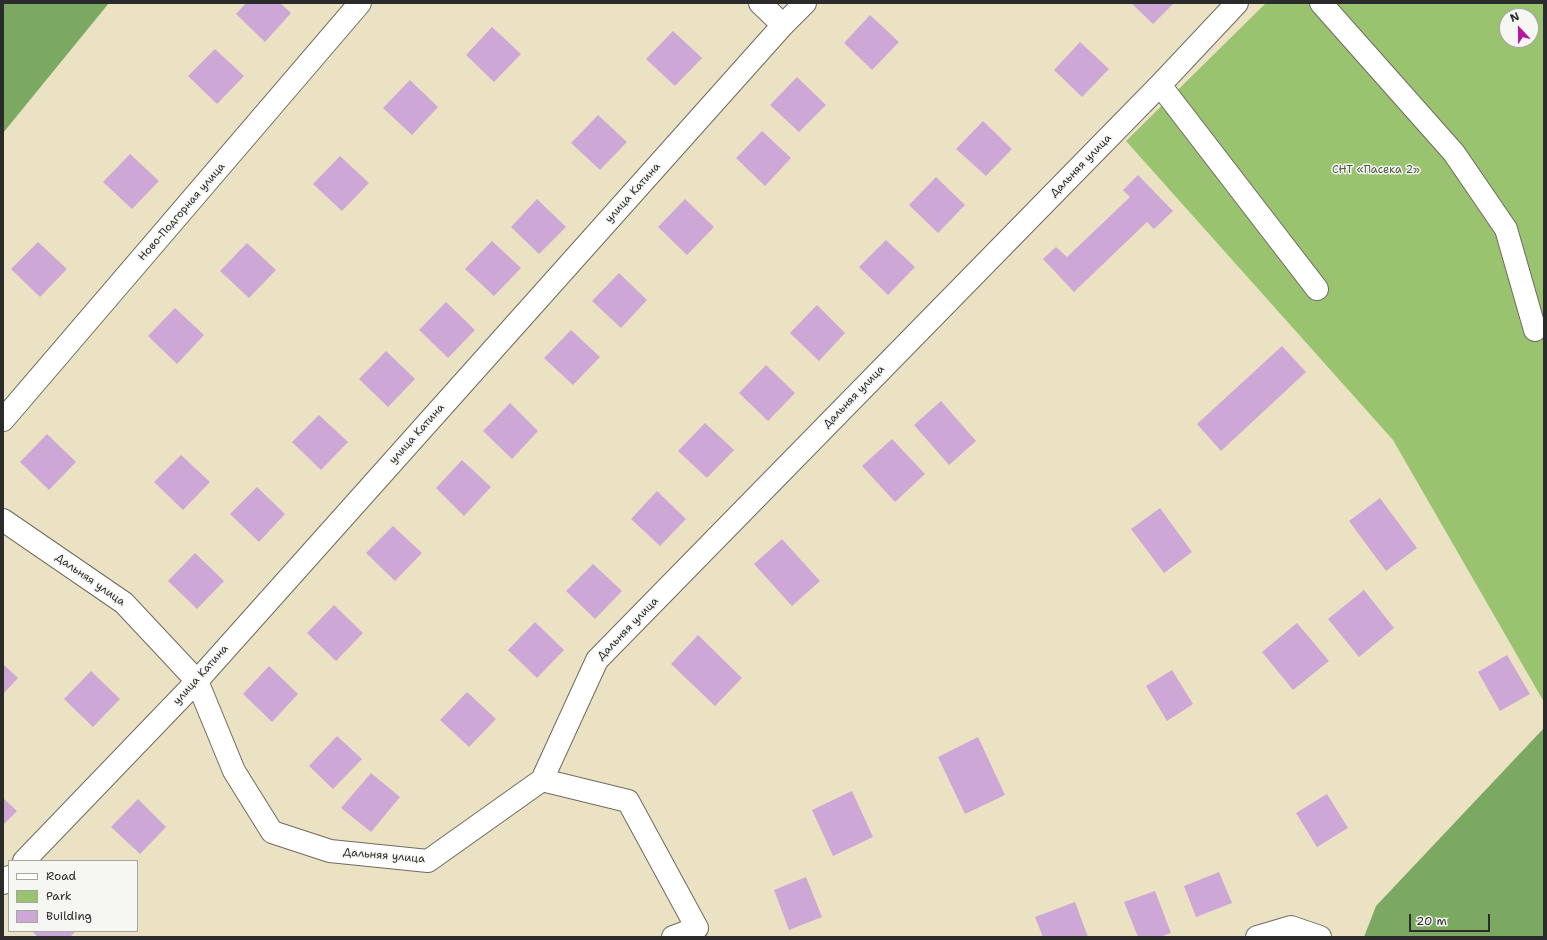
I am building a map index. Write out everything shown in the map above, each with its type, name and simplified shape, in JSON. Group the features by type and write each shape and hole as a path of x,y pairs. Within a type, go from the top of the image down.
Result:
{"street":[{"name":"Ново-Подгорная улица","path":"3,420 360,3"},
{"path":"760,3 783,25"},
{"name":"улица Катина","path":"25,860 197,681 262,606 783,25 805,3"},
{"name":"Дальняя улица","path":"3,520 124,603 197,681 234,771 272,832 330,851 428,861 542,780 597,660 1160,85 1237,3"},
{"path":"1321,3 1454,153 1506,229 1535,330"},
{"path":"1160,85 1317,289"},
{"path":"542,780 628,801 701,934 674,937"},
{"path":"1256,937 1291,927 1320,937"}],"green space":[{"path":"3,3 109,3 3,133"},
{"name":"СНТ «Пасека 2»","path":"1266,3 1544,3 1544,702 1393,440 1126,141"},
{"path":"1544,728 1544,937 1364,937 1376,906"}],"building":[{"path":"246,3 280,3 291,13 265,42 236,14"},
{"path":"1131,3 1174,3 1153,24"},
{"path":"870,15 899,42 872,70 844,43"},
{"path":"492,27 521,54 494,82 466,55"},
{"path":"673,31 702,58 675,86 646,59"},
{"path":"1080,42 1109,69 1082,97 1054,70"},
{"path":"215,49 244,76 217,104 188,76"},
{"path":"797,77 826,105 799,132 770,105"},
{"path":"410,80 438,107 412,135 383,108"},
{"path":"598,115 627,142 600,170 571,143"},
{"path":"983,121 1012,149 986,176 956,149"},
{"path":"762,131 791,158 765,186 736,158"},
{"path":"130,154 159,181 132,209 103,182"},
{"path":"340,156 369,183 342,211 313,184"},
{"path":"1138,175 1173,211 1154,229 1147,222 1074,292 1043,259 1056,247 1067,257 1130,197 1123,190"},
{"path":"936,177 965,205 938,233 909,205"},
{"path":"537,199 566,227 539,254 511,227"},
{"path":"685,199 714,227 687,255 658,227"},
{"path":"886,240 915,267 888,295 859,267"},
{"path":"492,241 521,268 494,296 465,269"},
{"path":"38,242 67,269 40,297 11,269"},
{"path":"247,243 276,270 249,298 220,271"},
{"path":"619,273 647,300 621,328 592,301"},
{"path":"446,302 475,330 448,358 419,330"},
{"path":"817,305 845,333 819,361 790,333"},
{"path":"175,308 204,335 177,364 148,336"},
{"path":"571,330 600,357 573,385 544,358"},
{"path":"1282,346 1306,372 1221,451 1197,424"},
{"path":"386,351 415,379 388,407 359,379"},
{"path":"766,365 795,393 768,421 739,393"},
{"path":"941,401 976,441 949,465 914,425"},
{"path":"510,403 538,431 512,459 483,431"},
{"path":"319,415 348,442 321,470 292,442"},
{"path":"705,423 734,450 707,478 678,451"},
{"path":"47,434 76,462 49,490 20,462"},
{"path":"892,439 925,474 895,502 862,466"},
{"path":"181,455 210,482 183,510 154,482"},
{"path":"462,460 491,487 464,516 436,488"},
{"path":"257,487 285,514 259,542 230,514"},
{"path":"657,491 686,519 660,546 631,519"},
{"path":"1380,498 1417,548 1386,571 1349,521"},
{"path":"1160,508 1192,552 1164,573 1131,529"},
{"path":"393,526 422,553 395,581 366,553"},
{"path":"782,539 820,581 792,606 754,564"},
{"path":"195,553 224,581 197,609 168,581"},
{"path":"593,564 622,591 595,619 566,591"},
{"path":"1364,590 1394,628 1359,657 1328,619"},
{"path":"334,605 363,633 336,661 307,633"},
{"path":"535,622 564,650 537,678 508,650"},
{"path":"1297,623 1329,661 1293,690 1262,652"},
{"path":"698,635 742,678 715,706 671,664"},
{"path":"1507,655 1530,694 1500,711 1478,672"},
{"path":"3,664 18,678 3,694"},
{"path":"269,666 298,694 272,722 243,694"},
{"path":"1172,670 1193,704 1167,721 1146,686"},
{"path":"91,671 120,699 93,727 64,699"},
{"path":"467,692 496,719 469,747 440,720"},
{"path":"337,736 362,759 333,789 309,766"},
{"path":"978,737 1005,795 965,814 938,757"},
{"path":"371,773 400,797 371,832 341,808"},
{"path":"852,791 873,837 833,856 812,810"},
{"path":"1327,794 1348,828 1317,847 1296,813"},
{"path":"3,798 17,811 3,825"},
{"path":"138,799 166,827 140,854 111,827"},
{"path":"1219,872 1232,903 1196,917 1184,886"},
{"path":"806,877 822,917 789,930 774,890"},
{"path":"1155,891 1171,933 1160,937 1138,937 1124,902"},
{"path":"1075,902 1088,937 1043,937 1035,917"},
{"path":"33,932 75,932 70,937 38,937"}]}
